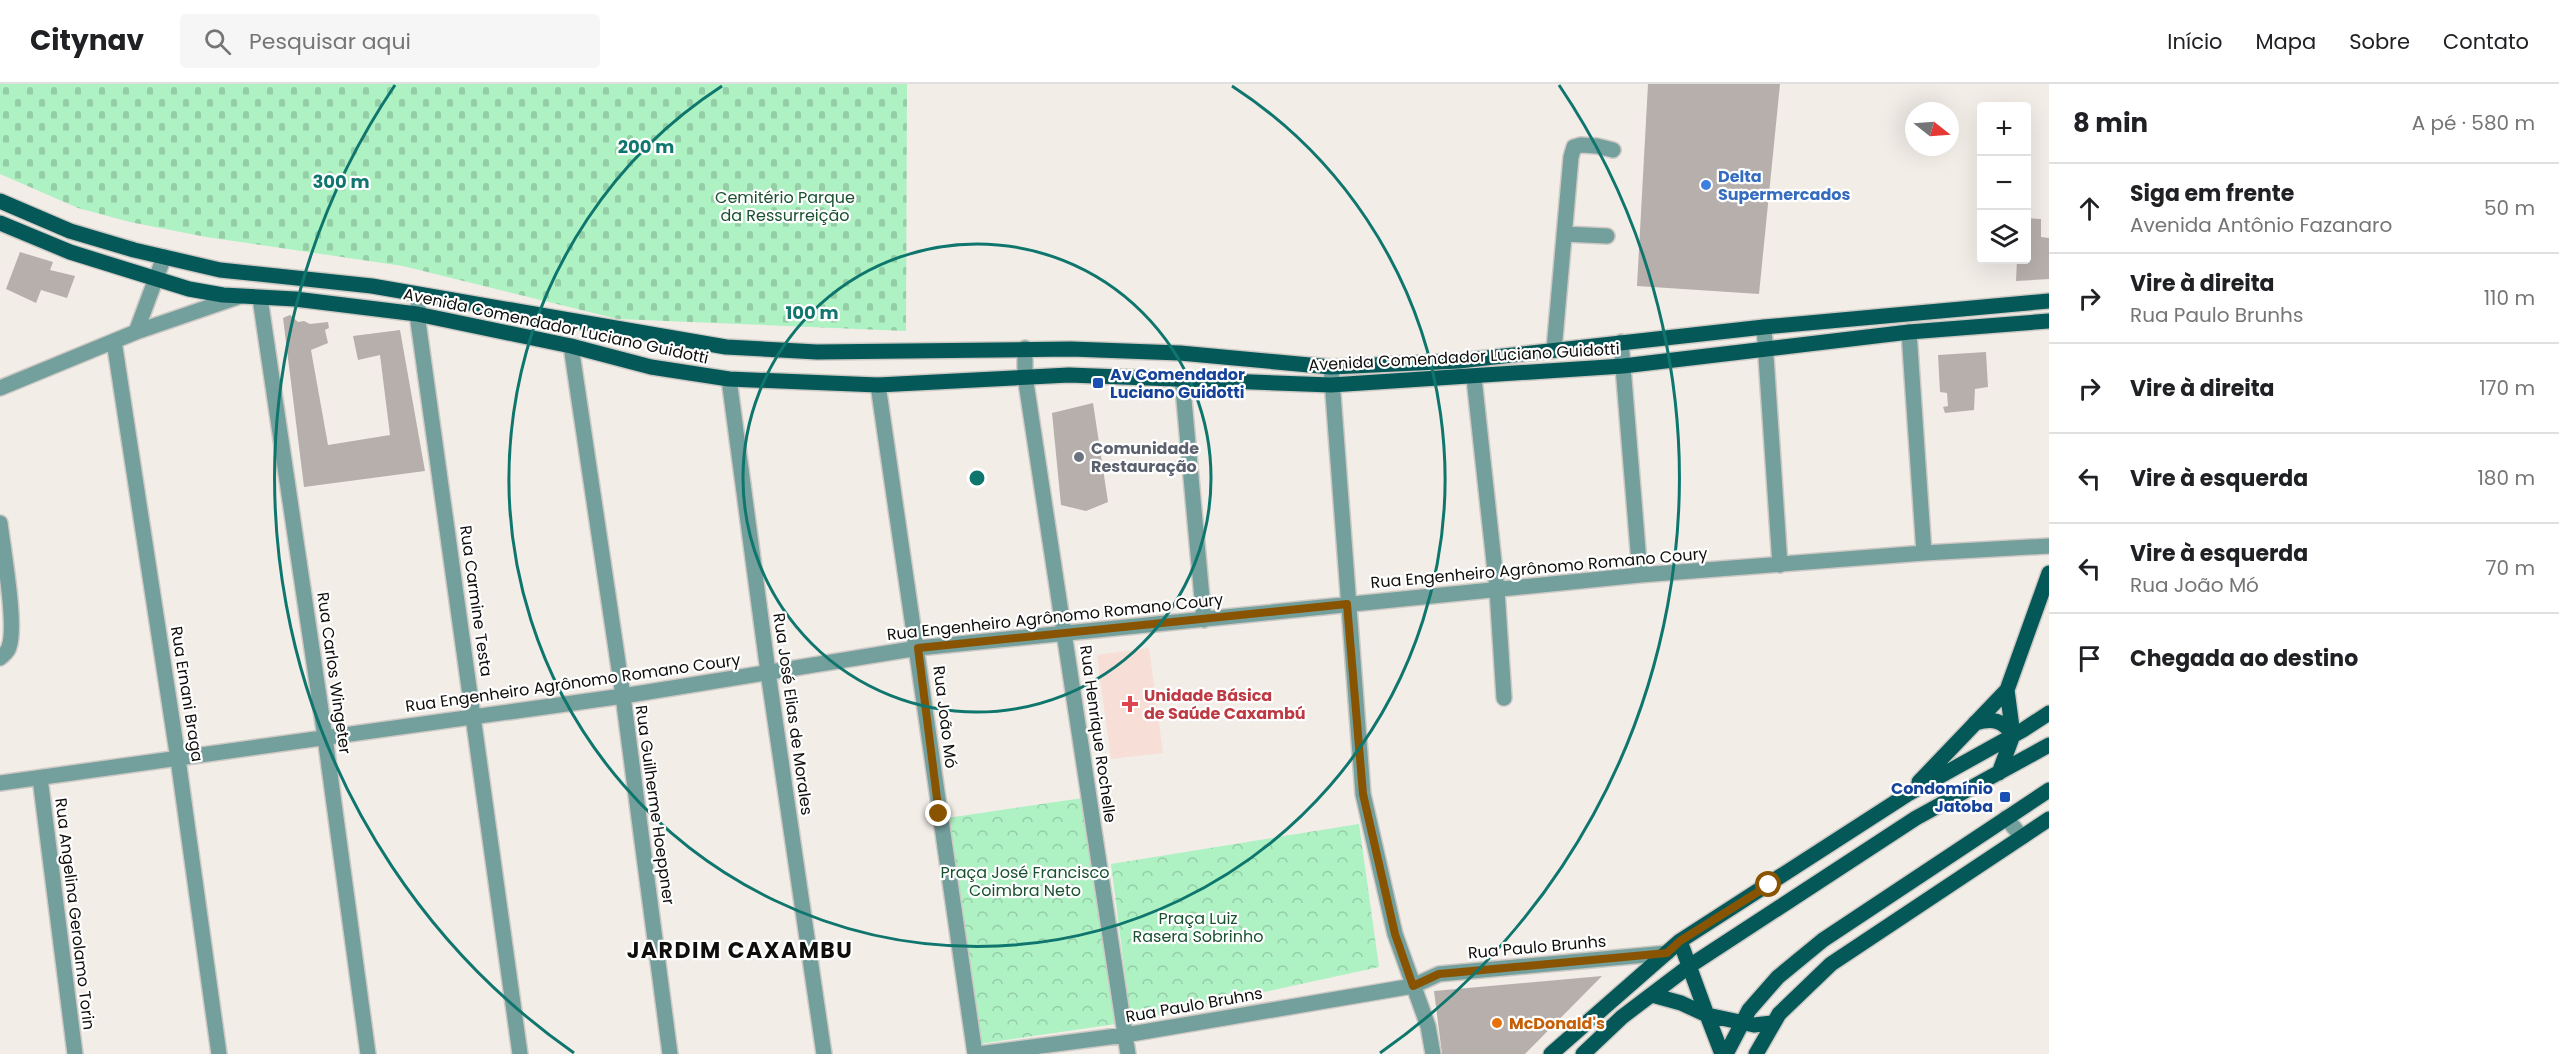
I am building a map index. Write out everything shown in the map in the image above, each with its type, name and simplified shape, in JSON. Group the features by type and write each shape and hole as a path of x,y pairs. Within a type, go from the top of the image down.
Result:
{"main road":[{"name":"Avenida Comendador Luciano Guidotti","path":"0,201 70,231 220,270 372,286 726,347 817,352 1025,348 1180,353 1331,367 1459,361 1764,327 2049,301"},
{"name":"Avenida Comendador Luciano Guidotti","path":"0,223 70,252 156,280 238,297 353,305 417,314 571,346 651,367 729,379 878,385 1069,375 1331,385 1474,378 1623,366 1909,332 2049,321"},
{"path":"1908,794 2007,690 2049,573"},
{"path":"1999,773 2013,735 2007,690"},
{"path":"1551,1054 1680,941 1908,794 2049,713"},
{"path":"1975,723 1984,720 2000,721 2013,735"},
{"path":"1583,1054 1622,1017 1688,967 1916,818 2049,745"},
{"path":"1724,1054 1740,1023 1778,977 1824,940 2049,790"},
{"path":"1756,1054 1772,1023 1831,964 2049,819"},
{"path":"1824,940 1831,964"},
{"path":"1680,941 1707,1016 1724,1054"},
{"path":"1652,995 1681,1003 1707,1016 1754,1025 1772,1023"}],"street":[{"path":"1554,350 1571,157 1574,147 1581,145 1613,150"},
{"path":"1564,234 1607,236"},
{"path":"135,332 164,257"},
{"name":"Rua Carmine Testa","path":"420,296 417,314 520,1054"},
{"path":"0,388 135,332 238,297"},
{"name":"Rua Carlos Wingeter","path":"260,298 325,737 368,1054"},
{"path":"1764,327 1780,565"},
{"path":"1909,332 1924,553"},
{"name":"Rua Ernani Braga","path":"114,341 178,759 219,1054"},
{"path":"1621,342 1640,575"},
{"name":"Rua Guilherme Hoeppner","path":"571,346 622,696 670,1054"},
{"name":"Rua Henrique Rochelle","path":"1025,348 1025,376 1128,1054"},
{"path":"1331,367 1363,794 1395,934 1428,1026 1433,1054"},
{"path":"1182,378 1204,620"},
{"path":"1474,378 1497,590 1504,698"},
{"name":"Rua José Elias de Morales","path":"729,379 768,672 824,1054"},
{"name":"Rua João Mó","path":"878,385 918,648 939,814 977,1054"},
{"path":"0,523 9,591 11,636 4,654"},
{"name":"Rua Engenheiro Agrônomo Romano Coury","path":"0,783 622,696 918,648 1640,575 1924,553 2049,546"},
{"name":"Rua Angelina Gerolamo Torin","path":"40,778 75,1054"},
{"path":"2006,818 2022,837"},
{"name":"Rua Paulo Brunhs","path":"1413,986 1439,974 1667,953"},
{"name":"Rua Paulo Bruhns","path":"977,1054 1125,1035 1413,986"}],"shaded area":[{"name":"Unidade Básica de Saúde Caxambú","path":"1149,648 1163,753 1111,759 1097,655"}],"green space":[{"name":"Cemitério Parque da Ressurreição","path":"0,84 907,84 906,331 618,319 403,266 206,237 130,222 78,208 0,174"},
{"name":"Praça José Francisco Coimbra Neto","path":"1083,798 1116,1024 979,1044 947,818"},
{"name":"Praça Luiz Rasera Sobrinho","path":"1359,824 1379,967 1131,1021 1111,864"}],"building":[{"name":"Delta Supermercados","path":"1648,84 1780,84 1759,294 1637,286"},
{"path":"2031,218 2041,219 2041,237 2049,238 2049,279 2016,281 2017,264 2031,264"},
{"path":"20,252 53,262 50,270 75,276 67,298 41,290 36,303 6,289"},
{"path":"290,315 298,322 304,321 310,324 328,322 329,328 325,330 328,343 311,350 328,445 390,435 380,355 358,360 353,336 400,330 425,471 304,487 283,318"},
{"path":"1986,352 1988,387 1975,389 1974,410 1945,413 1943,407 1948,406 1947,393 1940,392 1938,355"},
{"name":"Comunidade Restauração","path":"1093,403 1108,502 1086,511 1061,505 1052,413"},
{"name":"McDonald's","path":"1602,976 1525,1054 1442,1054 1434,991"}],"place":[{"name":"Delta Supermercados","path":"1706,185"},
{"name":"Av Comendador Luciano Guidotti","path":"1098,383"},
{"name":"Comunidade Restauração","path":"1079,457"},
{"name":"Unidade Básica de Saúde Caxambú","path":"1130,704"},
{"name":"Condomínio Jatoba","path":"2005,797"},
{"name":"McDonald's","path":"1497,1023"}],"district":[{"name":"JARDIM CAXAMBU","path":"740,950"}],"route":[{"path":"939,814 918,648 1347,604 1363,794 1395,934 1413,986 1439,974 1667,953 1680,941 1769,885"}]}
